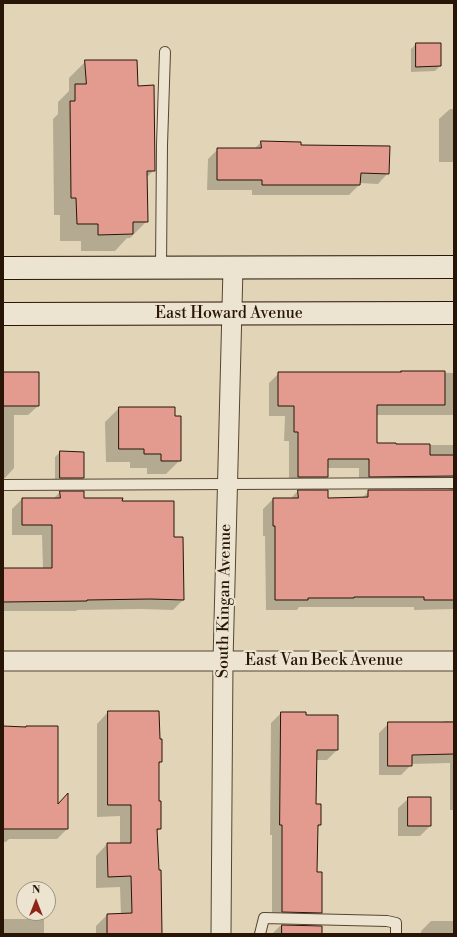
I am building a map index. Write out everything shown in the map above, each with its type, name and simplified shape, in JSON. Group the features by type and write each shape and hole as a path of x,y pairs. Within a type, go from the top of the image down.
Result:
{"main road":[{"path":"3,268 454,267"},
{"name":"East Howard Avenue","path":"3,314 454,313"}],"street":[{"name":"South Kingan Avenue","path":"221,934 223,661 233,268"},
{"name":"East Van Beck Avenue","path":"3,661 454,661"}],"lane":[{"path":"162,268 162,145 165,52"},
{"path":"3,485 454,483"},
{"path":"260,934 264,918 387,921 396,923 396,934"}],"building":[{"path":"416,43 441,43 441,66 416,67"},
{"path":"85,60 137,60 138,86 154,85 155,171 147,171 148,222 133,222 133,234 98,235 98,224 77,224 76,198 71,198 70,101 75,101 75,84 86,84"},
{"path":"261,141 301,142 301,145 390,146 389,174 361,173 360,185 262,185 262,180 217,180 217,148 261,148"},
{"path":"445,371 445,405 377,405 377,443 430,444 430,455 454,455 454,476 369,477 369,459 328,459 328,477 298,477 298,432 294,432 294,406 278,406 278,372"},
{"path":"3,372 39,372 39,406 3,406"},
{"path":"119,407 175,407 175,416 181,416 181,461 161,461 161,454 144,454 144,449 119,449"},
{"path":"60,451 84,452 84,478 60,478"},
{"path":"298,490 328,490 328,498 368,497 368,490 454,490 454,600 424,600 424,597 354,597 308,598 308,600 275,600 275,526 273,526 273,498 298,498"},
{"path":"60,491 84,491 84,498 123,498 122,501 174,501 174,537 183,537 184,600 150,599 3,602 3,568 52,568 52,525 22,525 22,498 60,498"},
{"path":"108,711 159,711 160,739 162,739 162,762 159,762 161,829 157,829 159,870 161,870 162,934 107,934 107,914 132,913 131,876 108,877 107,843 131,843 131,805 108,805"},
{"path":"281,712 306,712 306,715 338,715 338,750 317,750 316,804 321,804 321,825 318,825 317,872 322,872 322,913 282,912 282,825 280,825"},
{"path":"388,722 454,722 454,754 412,755 412,766 388,766"},
{"path":"3,726 58,726 58,804 68,793 68,829 3,829"},
{"path":"408,797 431,797 431,826 408,826"},
{"path":"282,925 322,926 322,934 282,934"}]}
